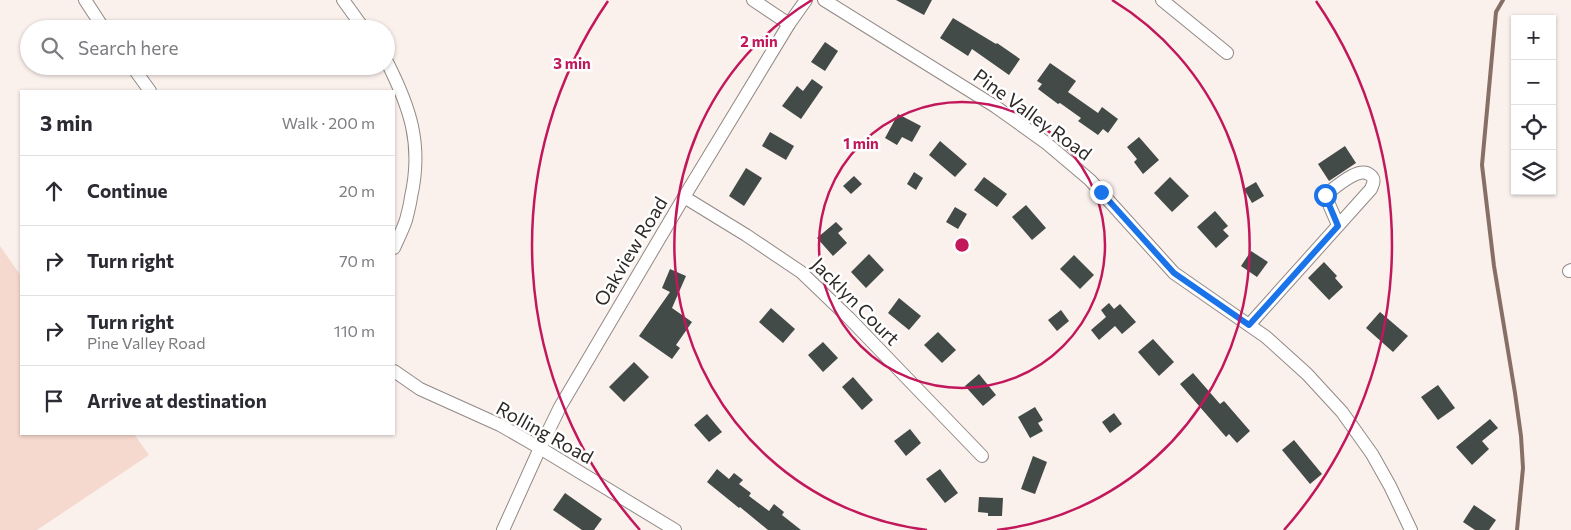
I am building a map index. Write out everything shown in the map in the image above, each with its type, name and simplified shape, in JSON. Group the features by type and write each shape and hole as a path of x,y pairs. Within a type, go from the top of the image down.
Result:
{"street":[{"path":"85,0 98,20"},
{"path":"343,0 357,20"},
{"path":"753,0 789,24"},
{"name":"Oakview Road","path":"503,530 540,448 565,399 684,197 789,24 806,0"},
{"name":"Pine Valley Road","path":"824,0 996,106 1045,142 1090,180 1174,273 1266,337 1307,374 1342,412 1372,454 1411,530"},
{"path":"1162,0 1227,53"},
{"path":"138,75 149,90"},
{"path":"394,75 410,113 416,142 416,177 406,219 395,246"},
{"name":"Jacklyn Court","path":"684,197 746,234 801,272 849,318 982,456"},
{"path":"1249,325 1338,226"},
{"name":"Rolling Road","path":"395,372 420,389 500,426 540,448 675,530"}],"shaded area":[{"path":"0,246 20,275 20,435 135,435 149,455 37,530 0,530"}],"building":[{"path":"896,0 932,0 924,15"},
{"path":"953,18 997,43 1020,59 1009,75 972,49 968,56 940,38"},
{"path":"825,42 838,51 825,71 811,62"},
{"path":"1050,63 1076,81 1068,92 1098,113 1102,107 1118,119 1108,133 1103,129 1098,135 1078,121 1081,118 1038,89 1042,84 1037,81"},
{"path":"812,79 823,87 801,119 782,106 797,86 803,91"},
{"path":"898,114 921,126 912,142 902,137 897,145 885,138"},
{"path":"770,132 794,146 786,160 762,146"},
{"path":"1139,137 1159,160 1143,174 1134,162 1137,159 1127,147"},
{"path":"940,141 967,164 955,177 929,155"},
{"path":"1345,146 1356,163 1329,181 1318,164"},
{"path":"746,168 762,178 744,206 729,196"},
{"path":"914,172 923,178 916,190 907,184"},
{"path":"854,176 862,184 851,194 843,186"},
{"path":"984,177 1007,194 997,207 974,190"},
{"path":"1170,177 1189,196 1172,212 1154,193"},
{"path":"1256,182 1264,196 1252,203 1244,189"},
{"path":"1026,205 1046,228 1032,240 1012,217"},
{"path":"955,207 967,214 958,229 946,222"},
{"path":"1215,211 1228,226 1223,230 1229,236 1216,248 1197,227"},
{"path":"836,222 843,229 838,233 847,243 833,256 817,238"},
{"path":"1251,251 1268,262 1257,277 1241,266"},
{"path":"869,254 884,270 866,288 851,272"},
{"path":"1074,255 1094,275 1080,289 1060,269"},
{"path":"1324,262 1337,276 1335,278 1343,287 1329,300 1308,278"},
{"path":"670,269 686,276 672,308 692,322 676,345 680,348 672,359 639,336 670,292 662,288"},
{"path":"899,298 921,316 909,330 888,313"},
{"path":"1109,303 1114,309 1120,304 1136,322 1122,334 1115,326 1099,340 1091,330 1106,317 1101,310"},
{"path":"771,308 795,329 783,343 759,322"},
{"path":"1061,310 1069,321 1057,331 1048,320"},
{"path":"1380,312 1408,336 1393,352 1366,328"},
{"path":"938,332 956,350 942,363 924,345"},
{"path":"1153,339 1174,362 1159,376 1138,352"},
{"path":"823,342 838,358 823,372 808,355"},
{"path":"634,362 649,377 624,402 609,387"},
{"path":"1193,373 1220,404 1224,401 1250,431 1237,443 1229,434 1226,437 1180,384"},
{"path":"979,374 996,395 983,406 965,386"},
{"path":"853,377 873,400 862,410 842,387"},
{"path":"1438,385 1455,408 1438,420 1421,397"},
{"path":"1035,407 1043,420 1038,423 1043,431 1030,438 1018,417"},
{"path":"1114,413 1122,424 1110,433 1102,422"},
{"path":"707,414 722,432 709,442 694,425"},
{"path":"1490,419 1498,428 1482,441 1489,449 1472,465 1456,447"},
{"path":"910,429 921,443 906,456 894,441"},
{"path":"1294,440 1322,474 1310,484 1282,450"},
{"path":"1033,456 1047,462 1035,494 1021,489"},
{"path":"717,469 729,479 734,473 743,480 739,484 751,493 749,496 769,511 774,504 784,512 782,515 801,530 768,530 707,482"},
{"path":"940,469 958,493 945,503 926,479"},
{"path":"565,493 602,519 594,530 582,530 553,510"},
{"path":"979,497 1003,498 1002,516 988,516 988,513 978,512"},
{"path":"1474,505 1496,520 1489,530 1475,530 1463,522"}],"waterway":[{"path":"1503,0 1496,12 1482,165 1494,266 1521,436 1523,468 1517,530"}],"route":[{"path":"1101,192 1174,273 1249,325 1338,226 1325,195"}]}
